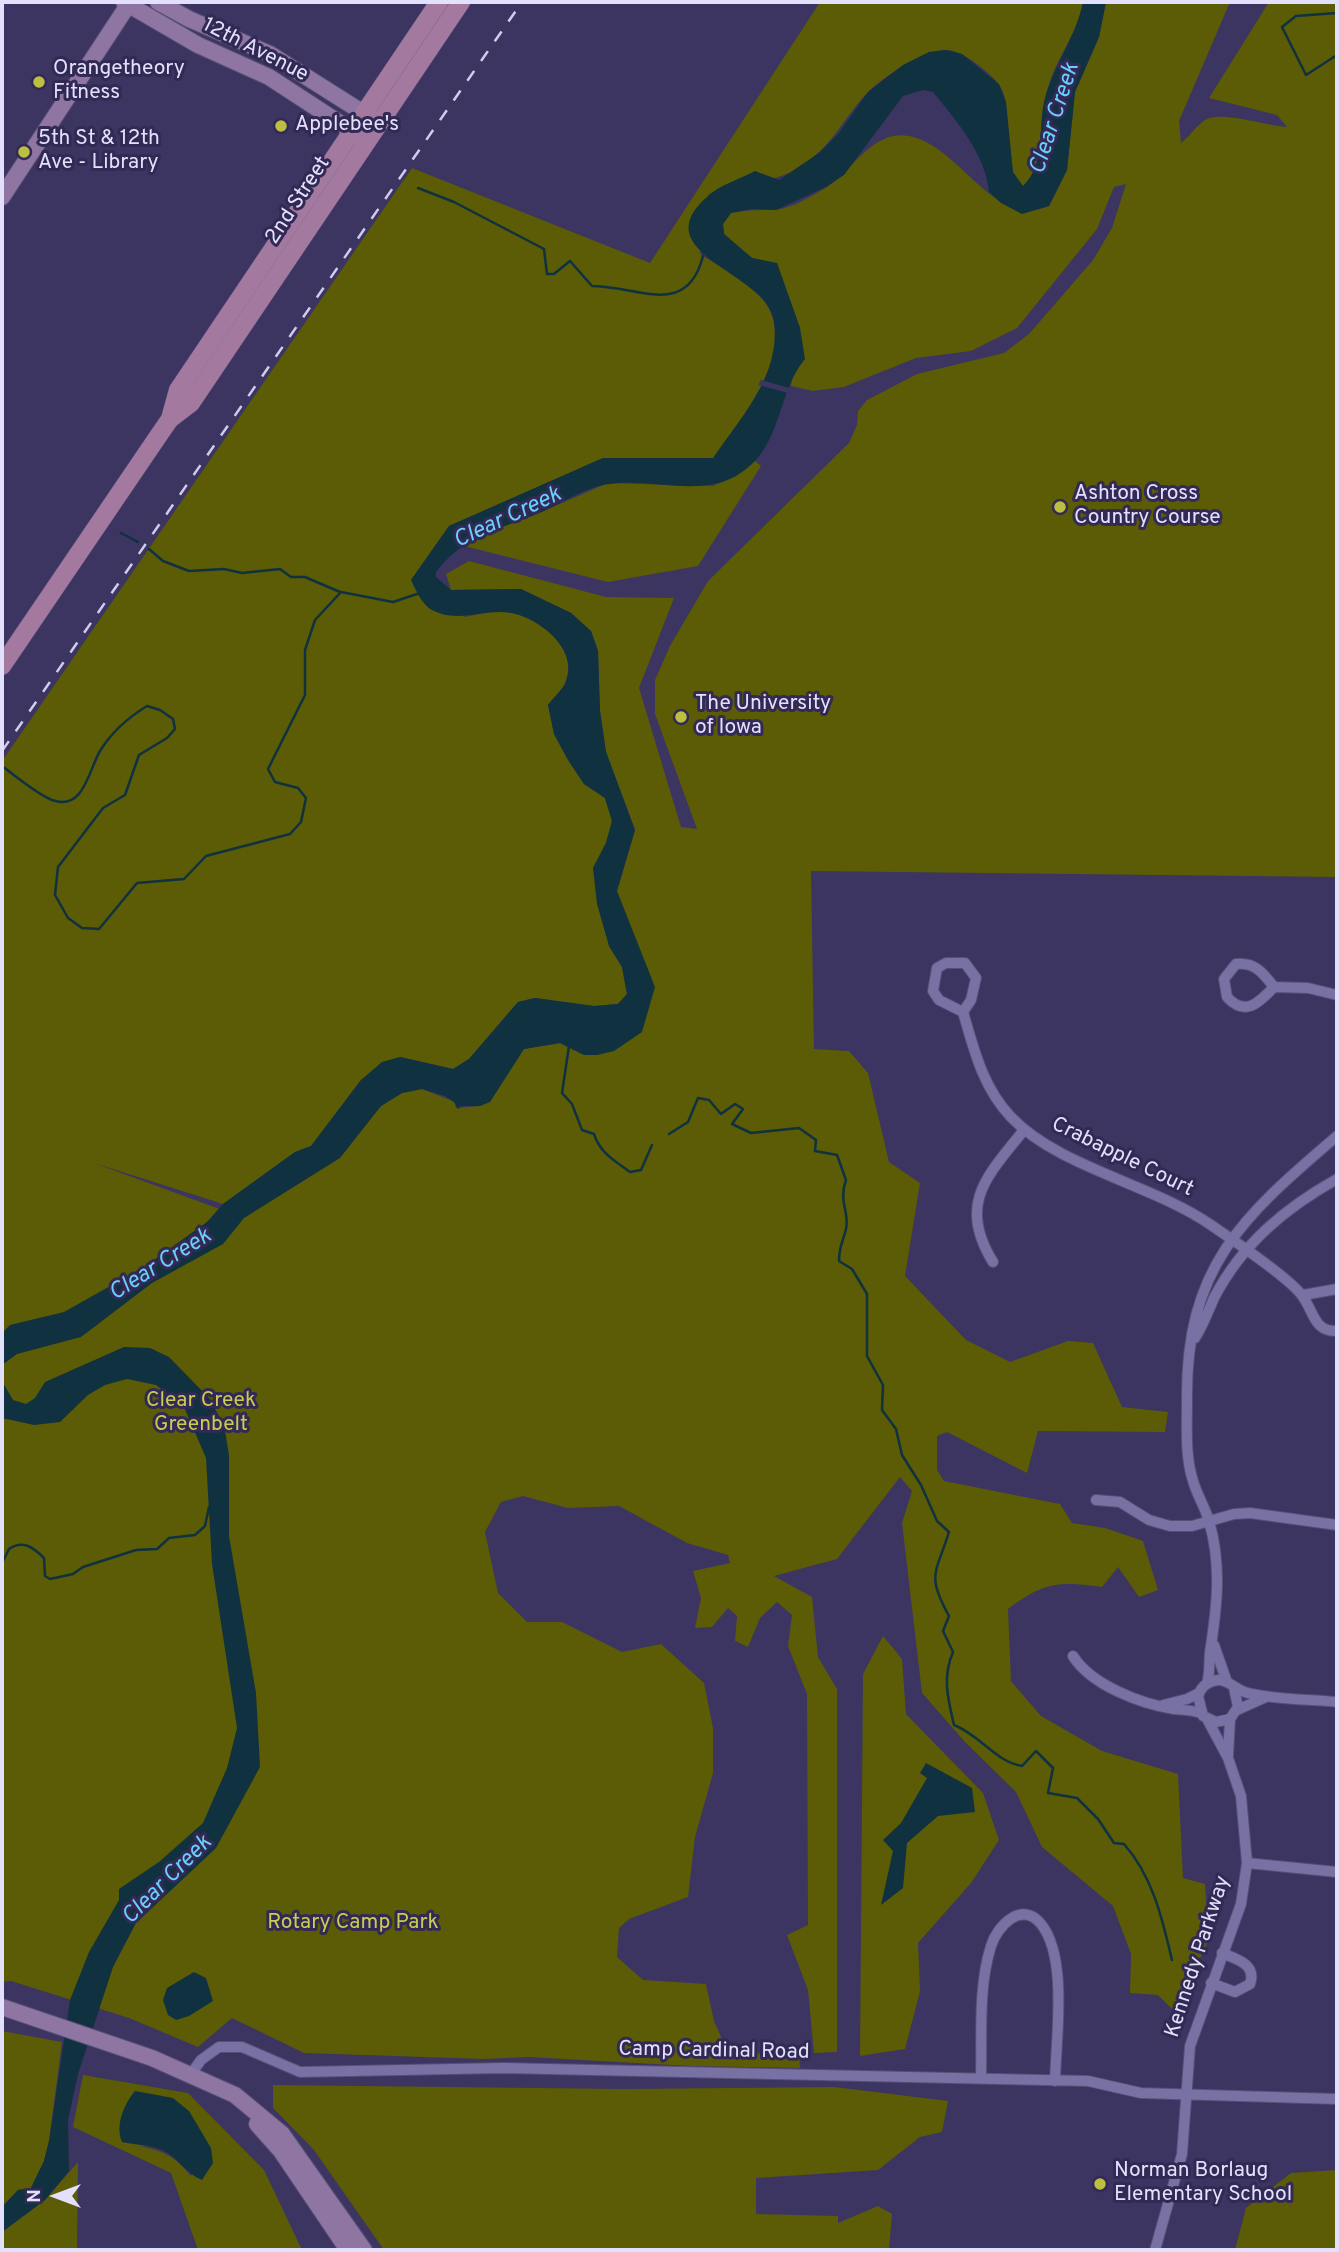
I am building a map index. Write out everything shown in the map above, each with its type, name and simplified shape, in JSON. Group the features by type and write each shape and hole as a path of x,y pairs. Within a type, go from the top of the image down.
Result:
{"main road":[{"name":"2nd Street","path":"370,118 439,2"},
{"name":"2nd Street","path":"2,666 170,419 178,390 370,118 461,2"}],"street":[{"name":"12th Avenue","path":"158,2 189,19 270,54 370,118"},
{"name":"12th Avenue","path":"127,3 198,45 269,77 358,135"},
{"path":"2,197 127,3"},
{"path":"946,963 965,963 976,978 971,1000 963,1012 939,1000 933,991 937,968 946,963"},
{"path":"1273,987 1260,1002 1252,1007 1243,1007 1227,997 1224,979 1236,964 1246,963 1256,967 1273,987 1308,988 1337,995"},
{"name":"Crabapple Court","path":"963,1012 984,1079 1001,1106 1024,1130 1058,1151 1162,1196 1246,1250 1303,1295"},
{"path":"993,1262 978,1236 977,1208 989,1176 1024,1130"},
{"path":"1204,1716 1197,1703 1213,1643 1219,1586 1209,1521 1192,1481 1187,1447 1187,1389 1192,1343 1202,1295 1231,1240 1263,1200 1337,1136"},
{"path":"1192,1343 1215,1298 1246,1250 1288,1209 1337,1179"},
{"path":"1337,1289 1303,1295 1318,1325 1326,1330 1337,1331"},
{"path":"1096,1500 1120,1502 1161,1524 1192,1526 1234,1514 1250,1513 1337,1525"},
{"path":"1213,1643 1239,1700 1234,1714"},
{"path":"1073,1656 1089,1675 1127,1695 1204,1716 1216,1722 1266,1697"},
{"path":"1163,1705 1216,1680 1266,1697 1337,1702"},
{"name":"Kennedy Parkway","path":"1228,1758 1234,1714"},
{"name":"Kennedy Parkway","path":"1155,2250 1177,2182 1186,2127 1190,2046 1241,1904 1247,1863 1241,1796 1228,1758 1204,1716"},
{"path":"1247,1863 1337,1872"},
{"path":"981,2078 987,1960 1000,1926 1010,1917 1022,1914 1040,1922 1055,1957 1055,2081"},
{"path":"1211,1983 1236,1992 1250,1984 1251,1972 1247,1965 1222,1953"},
{"path":"2,2007 191,2074 236,2095 282,2134 326,2191 364,2250"},
{"name":"Camp Cardinal Road","path":"191,2074 201,2060 219,2047 242,2046 300,2072 503,2068 981,2078 1088,2081 1141,2093 1187,2096 1199,2094 1337,2099"},
{"path":"191,2074 254,2121 281,2151 348,2250"}],"green space":[{"name":"The University of Iowa","path":"820,2 1083,2 1076,25 1048,88 1039,154 1023,187 1016,179 1009,153 1004,95 995,80 983,69 968,58 947,50 927,54 883,79 859,102 822,149 800,167 778,177 709,194 700,254 738,277 758,293 771,314 775,335 773,357 765,379 713,459 603,458 449,526 411,580 465,617 502,612 525,617 546,630 563,648 568,671 564,686 548,705 554,734 568,760 584,784 605,798 612,821 606,843 593,868 609,946 622,967 627,994 618,1004 594,1006 535,998 518,1002 469,1059 453,1069 400,1057 361,1080 311,1146 295,1152 223,1204 94,1163 244,1218 309,1175 364,1126 381,1106 402,1093 422,1089 455,1102 456,1108 480,1106 524,1049 560,1043 584,1055 642,1032 623,912 617,891 635,830 606,752 600,711 598,651 591,631 571,613 521,589 451,590 446,574 469,561 606,597 674,598 639,688 681,827 697,829 655,714 655,680 670,646 708,581 849,443 857,425 858,411 867,400 917,374 1004,353 1029,334 1093,260 1112,228 1126,184 1114,187 1097,229 1017,328 971,351 916,358 844,387 813,391 791,386 800,328 777,264 752,258 724,234 723,224 731,213 780,209 801,202 837,180 864,152 896,135 909,136 928,143 945,154 993,197 1010,206 1029,210 1049,206 1067,170 1075,92 1099,37 1106,2 1230,2 1179,121 1181,143 1202,122 1212,117 1287,127 1277,115 1209,98 1269,2 1337,2 1337,877 811,871 814,1049 849,1051 868,1073 889,1162 920,1183 905,1276 966,1340 1010,1362 1068,1341 1093,1343 1122,1407 1168,1412 1165,1432 1038,1431 1027,1473 947,1432 937,1436 937,1470 944,1481 1060,1504 1072,1523 1105,1528 1143,1541 1158,1590 1139,1597 1118,1567 1102,1587 1074,1584 1052,1586 1032,1593 1008,1609 1011,1681 1041,1716 1102,1751 1178,1774 1183,1878 1205,1884 1209,1939 1175,2012 1158,1995 1130,1993 1131,1954 1113,1906 1042,1847 1016,1792 965,1742 922,1693 902,1523 912,1491 900,1477 837,1559 774,1576 812,1597 818,1657 837,1689 837,2052 814,2053 808,1990 787,1935 808,1925 807,1694 788,1646 792,1615 777,1602 760,1618 748,1647 735,1641 737,1616 728,1608 712,1627 695,1628 701,1598 693,1571 730,1563 728,1555 687,1543 619,1506 568,1508 523,1496 501,1502 485,1532 498,1593 527,1622 562,1622 622,1652 661,1644 704,1683 713,1728 713,1773 695,1837 688,1897 629,1919 619,1928 617,1957 643,1980 706,1984 714,2021 728,2053 799,2054 800,2068 690,2066 528,2057 484,2059 304,2053 232,2018 198,2047 129,2018 11,1981 2,1982 2,761 412,168 650,263"},
{"path":"755,461 761,466 698,566 608,582 464,546 504,524 532,516 608,483 713,486 737,475"},
{"path":"883,1636 902,1659 906,1714 983,1793 999,1840 971,1883 918,1943 920,1991 905,2049 860,2056 863,1674"},
{"path":"2,2031 62,2042 44,2161 31,2188 18,2190 2,2207"},
{"path":"83,2075 188,2093 264,2170 302,2250 198,2250 171,2173 73,2127","holes":["139,2146 211,2148 191,2176 168,2155"]},
{"path":"273,2085 625,2089 834,2087 948,2101 942,2132 920,2137 878,2170 756,2178 756,2214 838,2216 838,2223 878,2206 892,2214 889,2250 384,2250 314,2150 273,2108"},
{"path":"78,2162 77,2250 2,2250 2,2232 45,2200"},
{"path":"1337,2170 1337,2250 1235,2250 1246,2208 1291,2173"}],"water":[{"name":"Clear Creek","path":"1083,2 1106,2 1099,37 1075,92 1067,170 1049,206 1022,214 1001,203 989,192 987,178 976,151 933,92 923,90 903,96 844,175 826,187 776,210 752,209 731,213 723,224 724,234 752,258 777,263 800,328 805,359 795,373 771,436 752,464 736,476 706,485 626,483 594,488 473,540 447,559 436,572 436,577 451,590 521,589 571,613 591,631 598,651 600,711 606,752 635,830 617,891 655,987 642,1032 614,1051 597,1055 584,1055 560,1043 524,1049 490,1102 480,1106 461,1106 458,1109 454,1102 445,1096 422,1089 402,1093 381,1106 340,1158 244,1218 223,1244 152,1283 81,1337 17,1354 2,1365 2,1333 10,1325 64,1312 144,1267 207,1222 223,1204 295,1152 311,1146 361,1080 382,1062 400,1057 453,1069 469,1059 518,1002 535,998 594,1006 618,1004 627,994 622,967 609,946 597,904 593,868 606,843 612,821 605,798 584,784 568,760 554,734 548,705 565,684 568,672 563,648 545,629 522,616 491,612 452,616 432,610 422,601 411,580 449,526 603,458 713,458 747,410 765,377 775,341 774,321 767,304 752,289 698,248 689,233 691,216 713,192 755,171 779,180 819,153 838,134 868,92 903,65 929,52 946,50 962,54 999,84 1006,102 1013,172 1023,186 1031,177 1038,156 1045,98"},
{"name":"Clear Creek","path":"124,1347 150,1348 169,1357 209,1398 224,1425 229,1455 229,1536 256,1693 260,1767 216,1848 136,1923 113,1967 78,2074 68,2120 69,2171 45,2200 2,2232 2,2207 18,2190 31,2188 44,2161 70,2000 89,1952 119,1900 119,1889 159,1862 203,1823 227,1768 237,1728 212,1564 206,1458 184,1407 156,1385 127,1379 105,1385 88,1395 60,1422 34,1425 2,1418 2,1381 13,1400 26,1404 35,1398 45,1382"},
{"path":"926,1763 972,1788 975,1812 938,1816 907,1843 903,1888 881,1905 893,1851 883,1840 901,1823 927,1778 920,1773"},
{"path":"194,1972 206,1978 213,2001 189,2016 176,2020 168,2015 163,2000 167,1988"},
{"path":"135,2091 173,2098 189,2111 211,2148 213,2163 202,2180 162,2150 122,2142 122,2115"}],"pier":[{"path":"761,380 793,389 792,394 758,385"}],"waterway":[{"path":"1337,13 1296,16 1282,27 1306,75 1337,55"},
{"path":"418,188 454,202 544,249 547,274 554,274 570,261 592,286 659,295 673,293 685,287 696,275 703,256"},
{"path":"121,533 138,542"},
{"path":"149,549 163,561 189,571 224,569 242,573 280,569 291,577 305,577 340,592"},
{"path":"2,766 52,800 71,800 84,787 104,744 134,715 147,706 160,710 173,719 175,729 167,738 139,755 125,795 103,808 58,867 55,895 68,918 82,928 99,929 137,883 184,879 206,856 290,834 301,822 306,798 298,788 275,782 268,769 305,695 305,650 315,620 341,592 393,602 420,593"},
{"path":"569,1046 562,1093 572,1104 582,1130 594,1134 604,1151 630,1172 641,1170 652,1145"},
{"path":"669,1134 688,1122 698,1098 709,1100 721,1114 735,1104 743,1109 732,1124 751,1133 799,1128 816,1140 815,1151 837,1155 846,1180 843,1195 847,1223 839,1261 852,1269 867,1294 867,1356 883,1385 882,1410 896,1429 902,1455 921,1485 937,1521 949,1532 937,1566 935,1582 949,1616 943,1631 953,1652 947,1680 954,1725 1013,1764 1022,1766 1036,1751 1053,1768 1048,1793 1077,1798 1098,1819 1114,1843 1124,1844 1149,1884 1172,1960"},
{"path":"2,1563 9,1549 24,1545 44,1558 45,1576 50,1579 73,1574 83,1567 136,1550 157,1549 169,1538 195,1535 205,1526 209,1507"}],"railway":[{"path":"2,751 522,2"}],"place":[{"name":"Orangetheory Fitness","path":"39,82"},
{"name":"Applebee's","path":"281,126"},
{"name":"5th St & 12th Ave - Library","path":"24,152"},
{"name":"Ashton Cross Country Course","path":"1060,507"},
{"name":"The University of Iowa","path":"681,717"},
{"name":"Norman Borlaug Elementary School","path":"1100,2184"}],"park label":[{"name":"Clear Creek Greenbelt","path":"201,1414"},
{"name":"Rotary Camp Park","path":"353,1924"}]}
